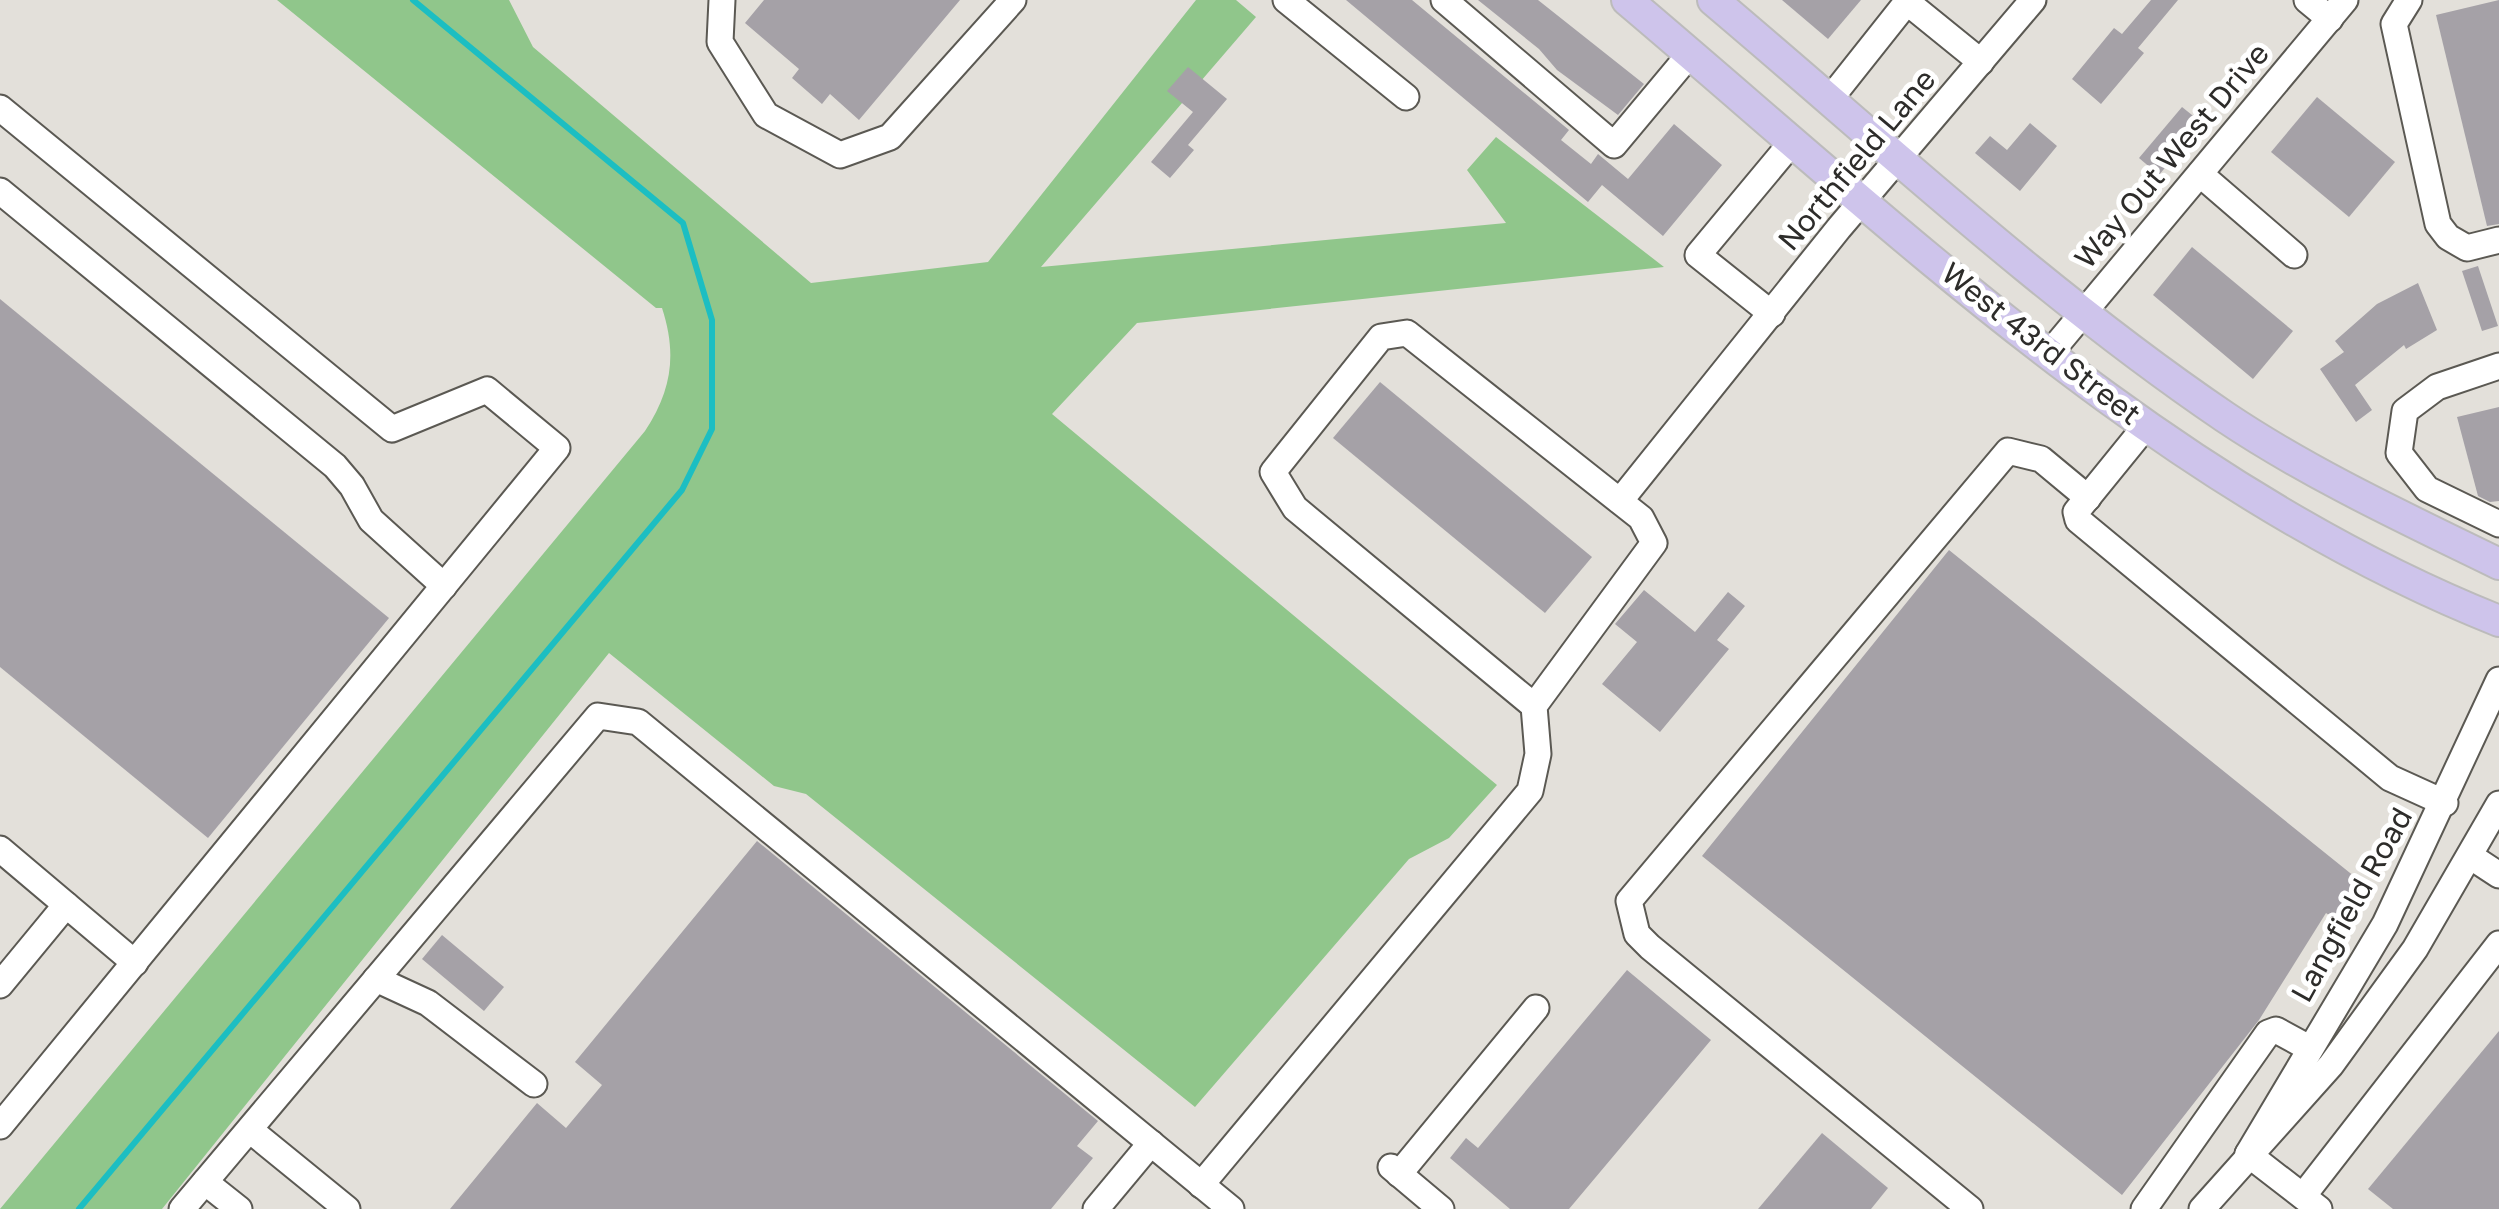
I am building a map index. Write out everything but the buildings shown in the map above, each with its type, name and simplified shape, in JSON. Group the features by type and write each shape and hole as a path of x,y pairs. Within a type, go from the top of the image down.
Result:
{"main road":[{"name":"West 43rd Street","path":"1627,0 2048,354 2145,426 2276,508 2398,575 2499,622"},
{"name":"West 43rd Street","path":"1713,0 2084,312 2226,418 2390,510 2499,564"}],"street":[{"path":"722,0 720,42 766,115 840,155 890,137 1012,0"},
{"path":"1286,0 1406,97"},
{"path":"1444,0 1614,145 1690,54"},
{"name":"Northfield Lane","path":"1620,501 1863,201 2033,0"},
{"path":"2307,0 2338,9"},
{"path":"2409,0 2394,24 2438,224 2448,237 2467,248 2499,240"},
{"path":"1830,99 1907,2 1981,62"},
{"name":"Way Out West Drive","path":"2048,354 2338,9"},
{"path":"0,108 392,429 487,390 558,448 0,1126"},
{"path":"1772,314 1698,255 1793,141"},
{"path":"2200,174 2294,255"},
{"path":"0,191 335,466 352,486 371,520 444,586"},
{"path":"1201,1185 1530,791 1538,754 1534,706 1654,544 1641,518 1407,333 1381,337 1273,472 1295,508 1534,706"},
{"path":"2499,366 2437,387 2406,411 2399,452 2427,490 2499,524"},
{"path":"2145,426 2076,512 2078,520 2390,778 2445,803"},
{"path":"1970,1209 1650,947 1637,934 1630,901 2008,451 2041,459 2088,498"},
{"name":"Langfield Road","path":"2248,1154 2384,924 2445,803 2499,680"},
{"path":"182,1209 598,716 638,722 1231,1209"},
{"name":"Langfield Road","path":"2202,1209 2330,1065 2415,949 2498,808"},
{"path":"0,849 135,963"},
{"path":"2470,856 2499,875"},
{"path":"0,985 66,905"},
{"path":"0,942 21,960"},
{"path":"2248,1154 2311,1202 2499,944"},
{"path":"376,979 428,1002 534,1084"},
{"path":"1441,1209 1395,1170 1536,1008"},
{"path":"2144,1209 2268,1033 2276,1030 2309,1048"},
{"path":"250,1130 347,1209"},
{"path":"1096,1209 1151,1144"},
{"path":"205,1182 239,1209"}],"green space":[{"path":"277,0 509,0 533,47 811,283 988,262 1196,0 1236,0 1256,17 1041,267 1506,223 1467,170 1496,137 1664,267 1137,323 1052,414 1497,785 1449,838 1409,859 1195,1107 806,794 774,786 609,653 162,1209 0,1209 645,431 666,386 670,356 662,308 656,308"}],"waterway":[{"path":"79,1209 682,490 712,429 712,320 683,223 413,0"}]}
